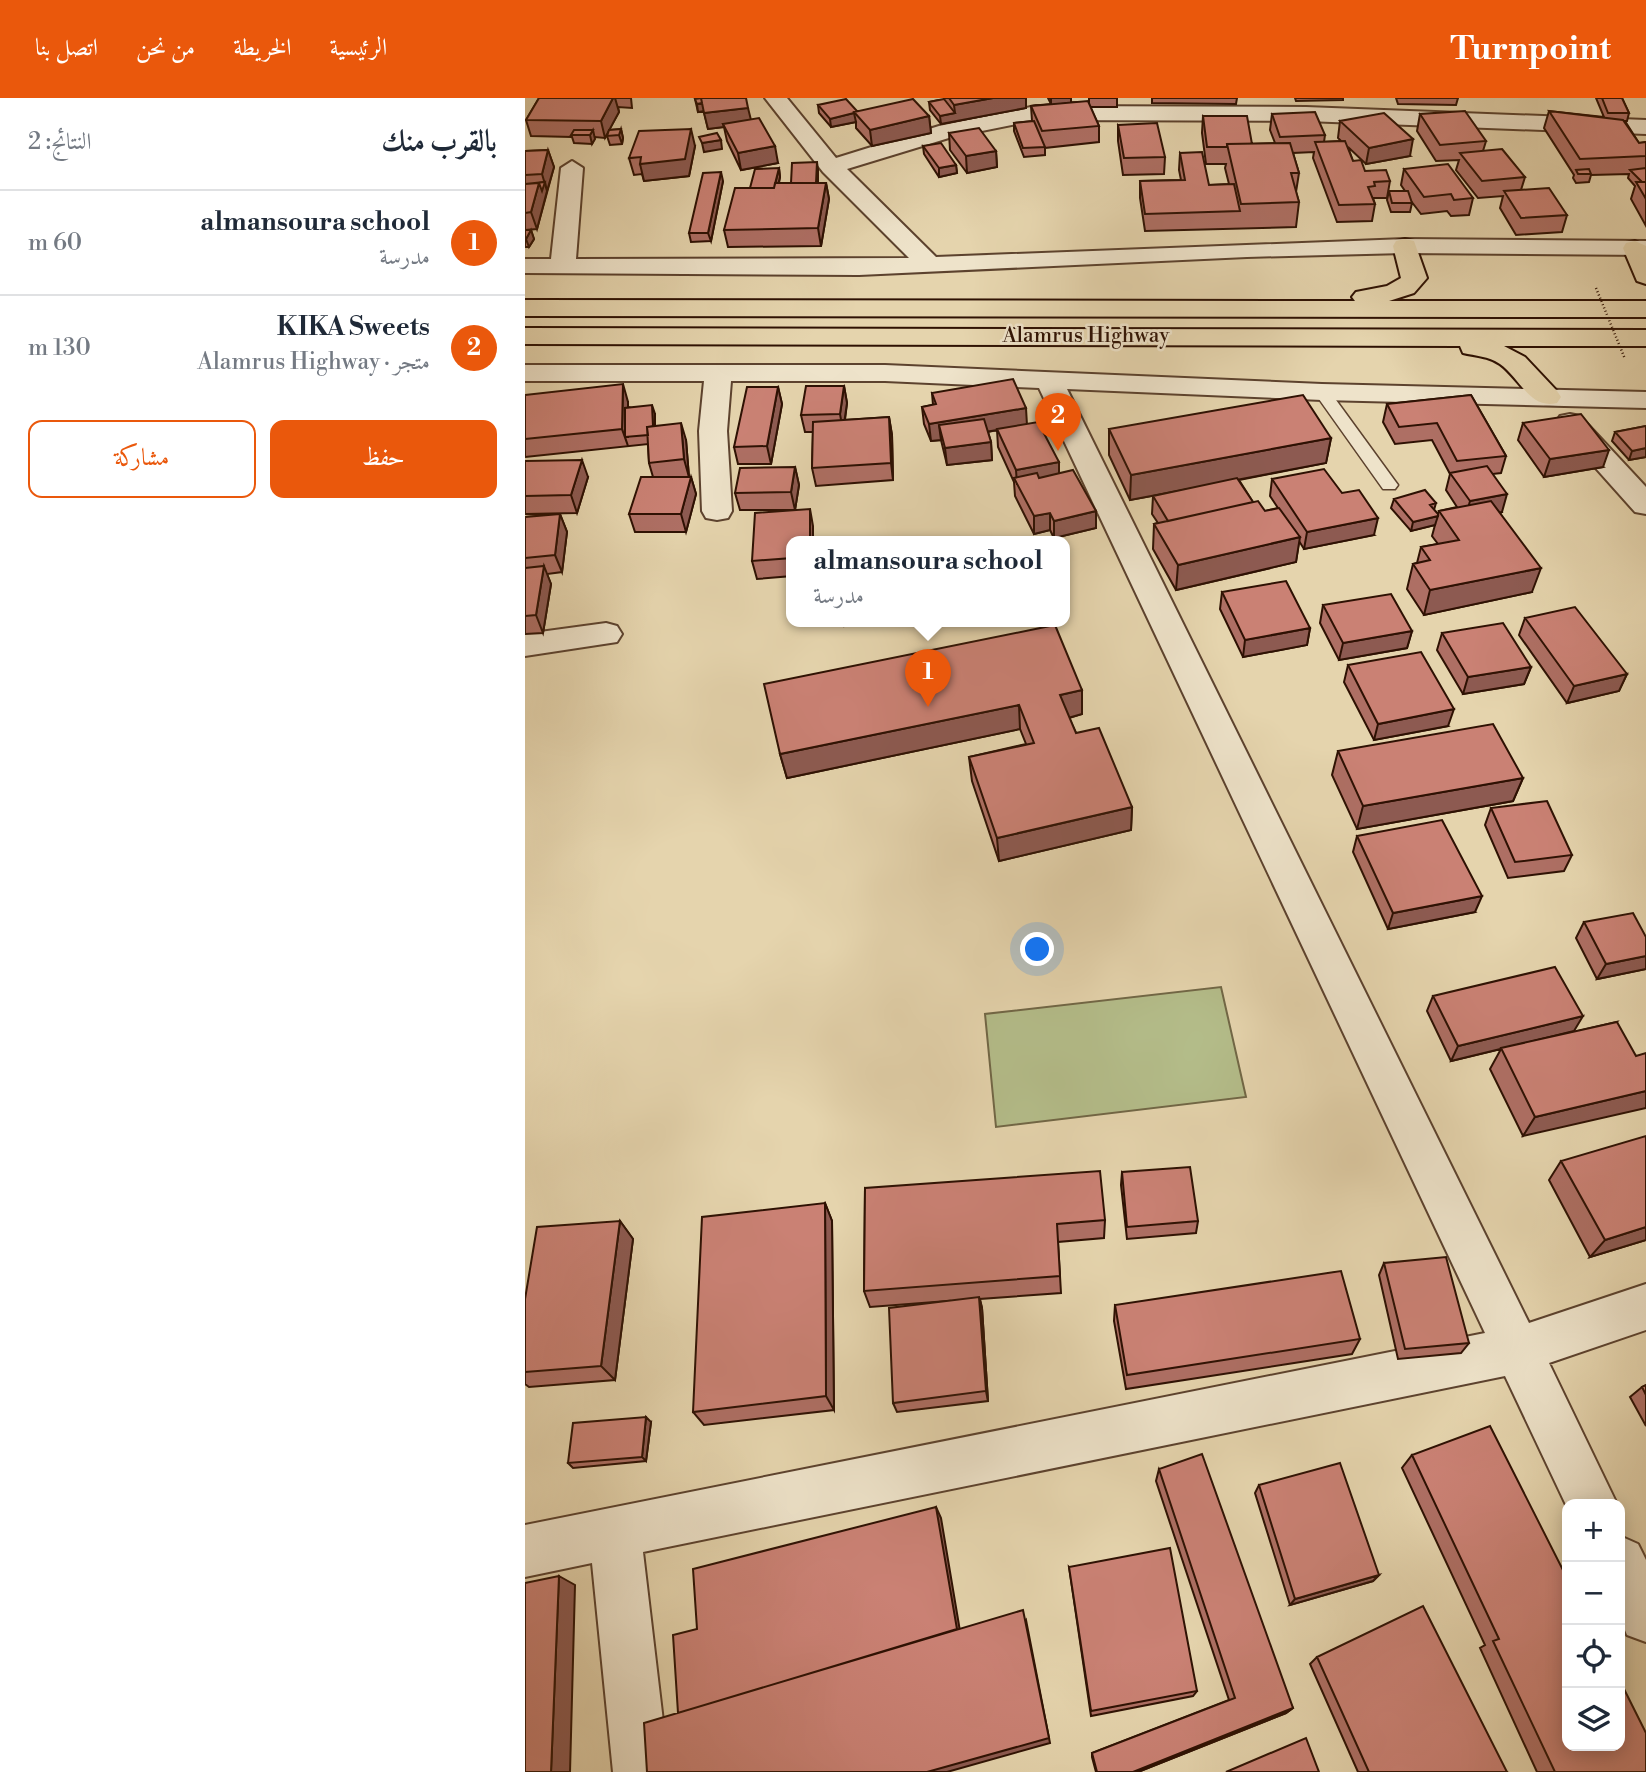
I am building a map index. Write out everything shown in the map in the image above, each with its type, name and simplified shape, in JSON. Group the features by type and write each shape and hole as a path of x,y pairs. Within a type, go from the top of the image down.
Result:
{"main road":[{"path":"1277,309 1404,289 1414,278 1405,246"},
{"path":"1640,248 1646,276"},
{"name":"Alamrus Highway","path":"525,308 1646,309"},
{"name":"Alamrus Highway","path":"525,336 1646,338"},
{"path":"1288,336 1483,348 1514,359 1547,397"}],"street":[{"path":"776,98 831,167 930,265"},
{"path":"831,167 947,131 1013,116 1125,105 1416,117 1641,132"},
{"path":"563,266 572,168"},
{"path":"525,266 859,268 1101,254 1405,246 1640,248"},
{"path":"525,373 885,373 1322,392 1646,400"},
{"path":"717,511 713,430 718,373"},
{"path":"1049,380 1590,1499"},
{"path":"1547,397 1646,505"},
{"path":"525,645 606,634"},
{"path":"525,1551 1517,1350 1646,1307"},
{"path":"615,1534 642,1772"},
{"path":"1625,1572 1646,1616"}],"lane":[{"path":"1322,392 1389,485"}],"path":[{"path":"1596,288 1625,359"}],"green space":[{"path":"1221,987 1246,1097 996,1127 985,1014"}],"building":[{"path":"539,98 613,98 601,121 526,120"},
{"path":"701,98 746,98 748,108 704,113"},
{"path":"949,98 993,98 954,105"},
{"path":"1602,98 1622,98 1629,113 1608,113"},
{"path":"846,99 857,111 830,119 818,105"},
{"path":"913,99 929,116 870,130 854,112"},
{"path":"944,99 955,113 940,116 929,102"},
{"path":"1088,101 1099,126 1042,131 1031,106"},
{"path":"1465,111 1486,141 1440,145 1420,114"},
{"path":"1549,111 1623,120 1639,143 1646,142 1646,156 1580,159"},
{"path":"1315,112 1325,135 1280,137 1272,114"},
{"path":"1384,113 1413,139 1369,148 1340,121"},
{"path":"1203,116 1247,116 1252,144 1207,147"},
{"path":"759,118 775,146 738,153 723,124"},
{"path":"1034,121 1045,147 1023,148 1014,123"},
{"path":"1157,123 1165,157 1124,158 1118,125"},
{"path":"979,128 996,151 966,156 949,133"},
{"path":"621,129 619,135 607,136 609,130"},
{"path":"691,129 685,159 640,164 641,157 629,158 639,131"},
{"path":"574,130 593,130 590,135 571,135"},
{"path":"717,133 721,140 702,143 699,137"},
{"path":"1345,141 1353,161 1361,160 1365,171 1386,170 1390,181 1374,182 1375,186 1368,187 1375,204 1339,205 1315,142"},
{"path":"941,143 956,165 939,168 923,146"},
{"path":"1290,143 1299,173 1291,173 1299,202 1241,204 1227,144"},
{"path":"1502,149 1525,177 1482,181 1460,153"},
{"path":"548,150 542,174 525,175 525,151"},
{"path":"1202,152 1209,185 1234,184 1240,211 1145,214 1140,181 1185,180 1180,153"},
{"path":"817,162 816,183 791,183 792,163"},
{"path":"1448,164 1473,198 1454,200 1451,194 1424,197 1404,169"},
{"path":"779,168 774,188 750,188 755,169"},
{"path":"1646,168 1646,182 1642,182 1630,170"},
{"path":"1589,169 1591,174 1578,174 1576,170"},
{"path":"721,172 708,233 689,233 703,173"},
{"path":"1636,182 1646,182 1646,199"},
{"path":"539,183 531,212 525,213 525,184"},
{"path":"775,183 826,183 818,228 724,230 735,188 774,188"},
{"path":"1549,188 1567,215 1521,218 1504,191"},
{"path":"1389,191 1408,191 1412,203 1392,203"},
{"path":"525,230 531,230 526,239 525,239"},
{"path":"1013,379 1026,408 929,424 922,407 936,404 932,393"},
{"path":"623,384 622,429 525,439 525,395"},
{"path":"806,386 844,386 840,414 801,415"},
{"path":"747,387 778,387 767,446 734,447"},
{"path":"1303,395 1331,438 1131,475 1109,429"},
{"path":"1471,395 1506,456 1457,461 1437,423 1399,427 1387,404"},
{"path":"652,405 653,426 647,427 648,435 625,437 625,408"},
{"path":"1581,414 1609,450 1550,459 1523,423"},
{"path":"889,417 891,463 812,468 813,422"},
{"path":"984,419 991,442 945,448 939,425"},
{"path":"1038,422 1059,462 1016,470 997,429"},
{"path":"681,423 684,459 649,463 647,427"},
{"path":"1646,426 1646,448 1632,451 1615,432"},
{"path":"582,460 571,495 525,496 525,461"},
{"path":"1487,466 1507,494 1470,501 1450,473"},
{"path":"795,467 791,492 735,493 740,468"},
{"path":"1324,469 1342,493 1359,490 1378,518 1307,532 1272,479"},
{"path":"1073,470 1096,511 1054,521 1050,513 1034,516 1014,478 1037,473 1039,478"},
{"path":"641,477 691,477 681,514 629,514"},
{"path":"1237,478 1253,502 1168,521 1153,496"},
{"path":"1425,490 1436,503 1430,505 1438,516 1413,522 1394,499"},
{"path":"1258,501 1265,511 1279,508 1300,537 1178,565 1154,524"},
{"path":"1491,501 1541,568 1430,590 1413,564 1430,560 1421,547 1459,540 1439,511"},
{"path":"810,509 810,536 786,536 786,558 752,561 755,513"},
{"path":"560,514 555,555 525,558 525,517"},
{"path":"544,566 536,615 525,616 525,568"},
{"path":"1286,581 1310,628 1245,640 1222,592"},
{"path":"1391,594 1412,631 1343,643 1323,605"},
{"path":"1575,607 1627,674 1574,686 1525,618"},
{"path":"1503,623 1531,667 1468,677 1442,633"},
{"path":"1056,627 1082,690 1060,695 1076,733 1099,728 1132,807 997,838 969,757 1034,743 1019,705 780,754 764,684"},
{"path":"1421,652 1454,709 1378,724 1348,665"},
{"path":"1493,724 1523,778 1363,806 1338,751"},
{"path":"1547,801 1572,855 1515,862 1491,808"},
{"path":"1442,820 1482,896 1393,913 1357,836"},
{"path":"1633,913 1646,937 1646,956 1606,964 1584,922"},
{"path":"1555,967 1583,1016 1458,1046 1433,996"},
{"path":"1617,1022 1636,1056 1646,1053 1646,1091 1535,1117 1501,1048"},
{"path":"1646,1136 1646,1227 1605,1240 1561,1161"},
{"path":"1190,1167 1198,1221 1127,1227 1122,1172"},
{"path":"1100,1171 1105,1220 1057,1224 1060,1276 864,1291 865,1188"},
{"path":"825,1203 826,1396 693,1412 702,1217"},
{"path":"620,1221 601,1366 525,1372 525,1299 537,1227"},
{"path":"1446,1257 1469,1343 1405,1349 1384,1263"},
{"path":"1341,1271 1360,1339 1127,1375 1115,1305"},
{"path":"979,1297 986,1391 893,1403 889,1308"},
{"path":"646,1417 642,1457 568,1463 573,1423"},
{"path":"1490,1426 1562,1568 1562,1751 1625,1751 1625,1691 1646,1733 1646,1772 1555,1772 1493,1641 1499,1639 1412,1455"},
{"path":"1202,1454 1293,1708 1133,1772 1097,1772 1092,1753 1235,1698 1159,1469"},
{"path":"1340,1463 1379,1575 1295,1599 1259,1485"},
{"path":"936,1507 957,1629 678,1713 673,1635 697,1629 693,1569"},
{"path":"1170,1548 1197,1691 1091,1711 1069,1567"},
{"path":"559,1576 551,1772 525,1772 525,1583"},
{"path":"1423,1606 1507,1772 1369,1772 1317,1657"},
{"path":"1023,1610 1049,1738 927,1772 647,1772 644,1723"},
{"path":"1306,1738 1319,1772 1226,1772"}],"place":[{"name":"KIKA Sweets","path":"1058,451"},
{"name":"almansoura school","path":"928,707"}]}
